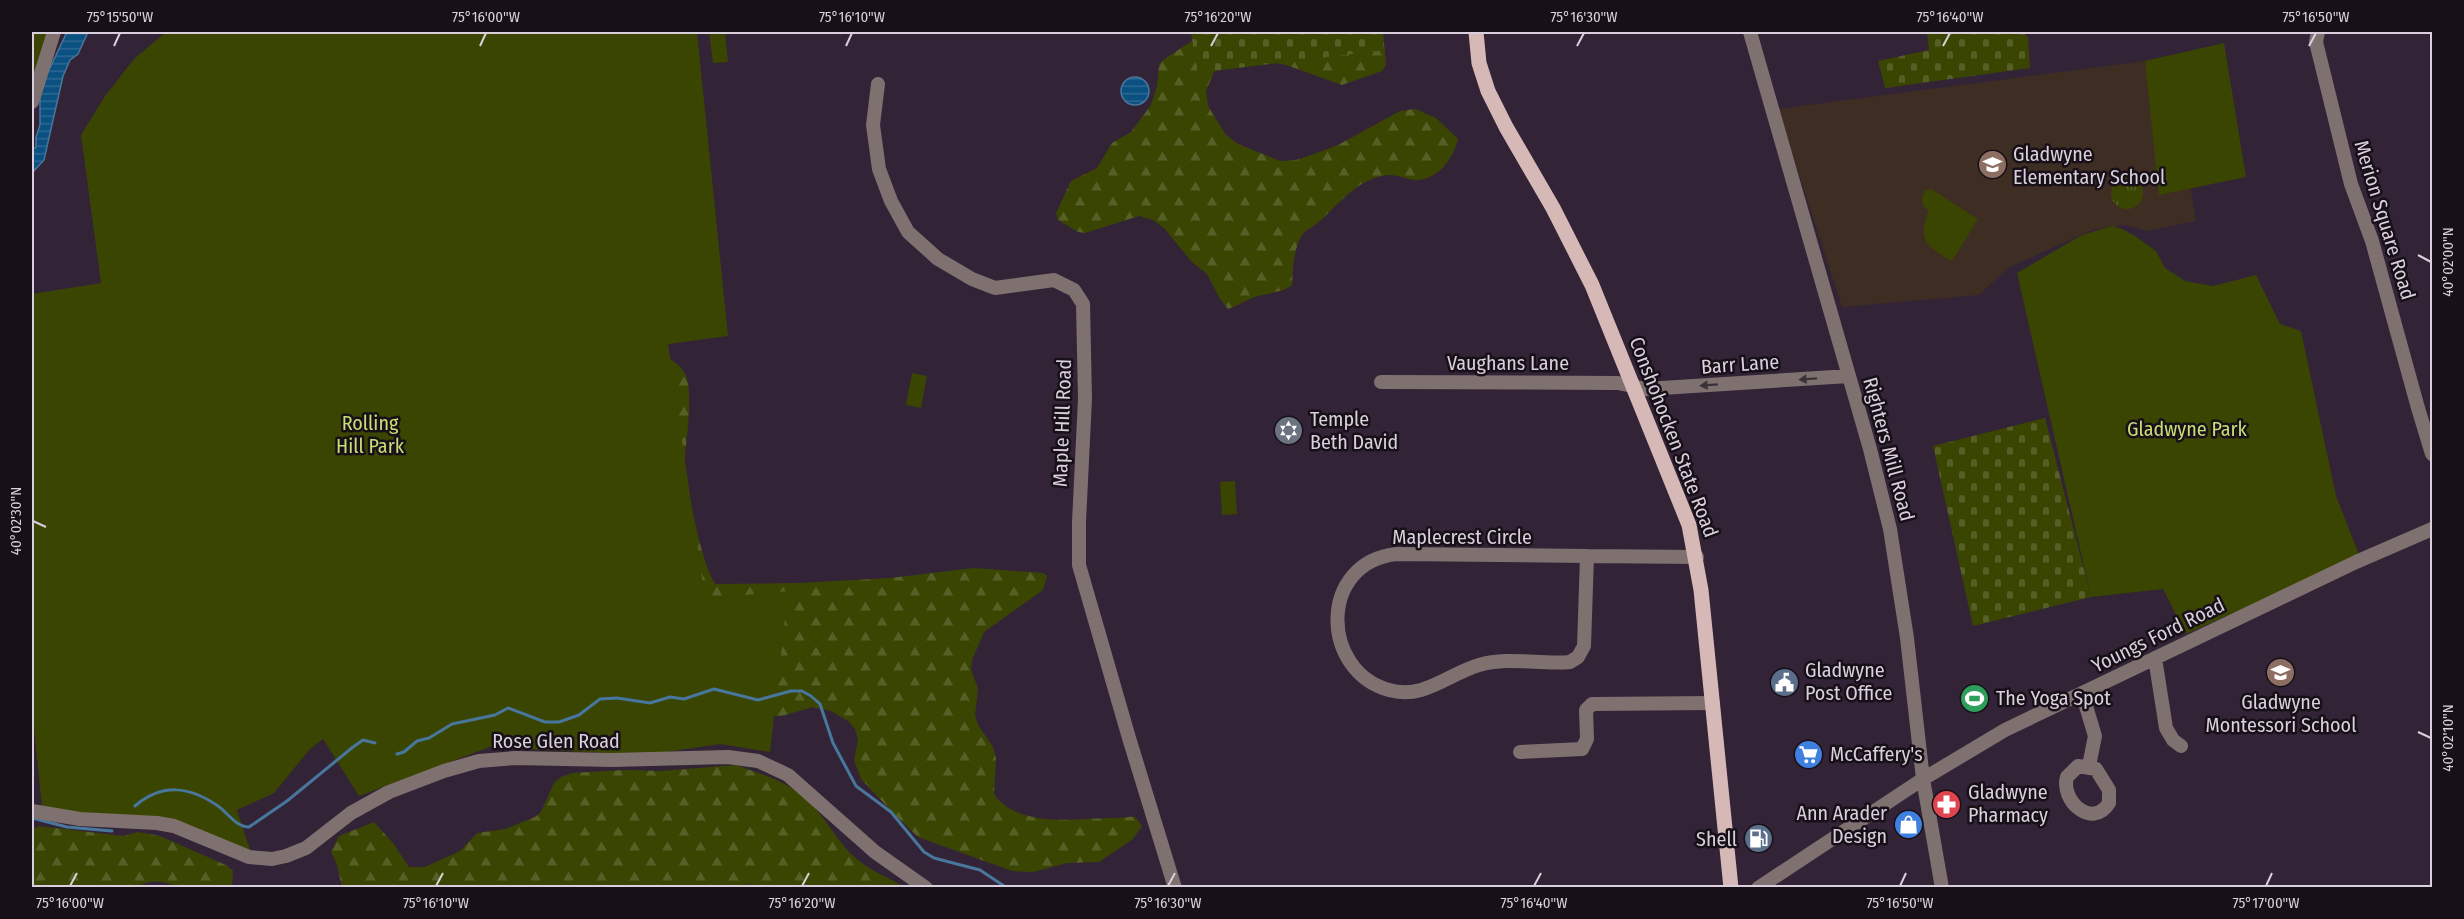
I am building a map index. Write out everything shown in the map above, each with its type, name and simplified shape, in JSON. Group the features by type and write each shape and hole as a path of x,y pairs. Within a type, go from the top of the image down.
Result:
{"main road":[{"name":"Conshohocken State Road","path":"1476,32 1479,63 1488,91 1592,285 1683,508 1697,557 1731,888"}],"street":[{"path":"32,102 54,32"},
{"name":"Righters Mill Road","path":"1750,32 1849,376 1890,529 1907,638 1923,779 1942,888"},
{"name":"Merion Square Road","path":"2318,32 2316,42 2351,184 2375,252 2433,454"},
{"name":"Maple Hill Road","path":"878,84 873,125 879,169 891,201 908,232 938,259 972,279 995,288 1054,280 1074,290 1083,304 1085,399 1079,562 1115,693 1174,888"},
{"name":"Barr Lane","path":"1634,387 1646,389 1849,376"},
{"name":"Vaughans Lane","path":"1381,382 1618,383 1634,387"},
{"name":"Youngs Ford Road","path":"1758,888 1923,779 2006,730 2356,562 2433,529"},
{"name":"Maplecrest Circle","path":"1587,556 1584,646 1578,657 1570,662 1485,663 1426,689 1401,692 1383,688 1362,675 1351,663 1343,646 1337,616 1342,593 1354,573 1374,559 1396,554 1697,557"},
{"path":"2156,658 2166,728 2173,740 2181,746"},
{"path":"2082,693 2095,736 2089,766"},
{"path":"1520,752 1582,749 1587,739 1586,710 1592,704 1713,703"},
{"name":"Rose Glen Road","path":"32,811 80,819 174,826 249,857 272,859 306,848 365,804 389,792 444,771 479,762 515,758 612,760 743,758 758,761 788,775 891,865 926,888"}],"shaded area":[{"name":"Gladwyne Elementary School","path":"2170,55 2196,221 2147,231 2126,225 2094,229 2008,268 1979,295 1842,307 1778,109 2145,61"}],"green space":[{"path":"32,32 48,32 32,83"},
{"name":"Rolling Hill Park","path":"166,32 697,32 728,336 668,344 705,599 788,591 770,752 720,744 646,755 490,747 359,796 323,739 310,749 274,793 237,810 251,853 189,825 78,814 42,807 32,708 32,294 101,283 81,135 105,96 134,59"},
{"path":"709,32 725,32 728,62 713,63"},
{"path":"1191,32 1381,32 1385,50 1197,73"},
{"path":"1198,32 1383,32 1386,65 1382,71 1342,85 1289,66 1261,59 1219,67 1214,72 1206,91 1208,106 1226,135 1238,144 1280,161 1296,160 1338,145 1400,111 1415,109 1436,118 1458,139 1454,152 1442,169 1430,177 1415,180 1388,175 1377,177 1358,186 1302,235 1295,253 1292,285 1228,309 1207,274 1191,261 1164,228 1153,220 1139,216 1085,233 1078,232 1058,220 1056,213 1071,181 1097,168 1112,143 1131,132 1151,105 1157,86 1159,65 1192,41"},
{"path":"1927,32 2023,32 2028,37 2030,68 1885,88 1878,61 1929,50"},
{"path":"2224,43 2246,177 2159,195 2145,61"},
{"path":"2127,177 2138,182 2143,193 2138,204 2127,209 2116,204 2111,193 2116,182"},
{"path":"1931,189 1978,219 1952,261 1931,247 1924,236 1929,211 1923,206 1922,197 1925,191"},
{"name":"Gladwyne Park","path":"2112,226 2135,236 2156,251 2165,268 2185,281 2213,286 2256,275 2280,324 2301,331 2336,496 2360,557 2186,634 2163,589 2091,597 2017,273 2082,235"},
{"path":"658,353 679,366 687,379 689,400 685,465 687,481 705,562 716,584 799,583 890,578 974,568 1043,573 1047,576 1043,590 984,632 972,660 971,669 978,689 975,715 978,725 993,747 996,758 994,794 1018,813 1034,817 1068,820 1135,817 1142,826 1133,839 1099,862 1067,863 1033,872 1012,871 918,837 861,779 854,760 858,740 855,729 848,721 831,711 813,707 782,716 765,716 485,555"},
{"path":"912,373 927,376 921,408 906,405"},
{"path":"2045,418 2091,597 1973,626 1933,446"},
{"path":"1235,481 1237,514 1222,515 1220,482"},
{"path":"736,765 773,779 799,793 818,811 850,853 876,872 905,887 761,888 749,884 740,888 342,887 337,865 331,852 339,836 374,822 393,843 409,867 425,867 460,851 477,833 505,829 535,817 541,812 554,783 561,777 572,773 623,770 661,771"},
{"path":"39,826 123,836 138,832 160,836 228,866 233,871 232,887 195,888 155,882 136,887 32,887 32,830"}],"water":[{"path":"67,32 88,32 78,54 70,60 63,76 44,160 32,173 32,150 36,147 40,125 40,97 48,72"},
{"path":"1135,77 1145,81 1149,91 1145,101 1135,105 1125,101 1121,91 1125,81"}],"waterway":[{"path":"397,754 404,752 417,741 429,738 452,724 495,715 508,708 545,722 559,722 579,715 600,699 617,698 650,703 670,697 684,699 714,689 758,700 791,691 802,691 820,704 833,743 856,786 891,812 924,852 934,858 980,870 1007,888"},
{"path":"135,806 155,793 186,791 207,799 236,822 249,827 287,801 363,740 375,743"},
{"path":"32,818 67,827 112,831"}],"place":[{"name":"Gladwyne Elementary School","path":"1992,165"},
{"name":"Temple Beth David","path":"1289,431"},
{"name":"Gladwyne Montessori School","path":"2281,672"},
{"name":"Gladwyne Post Office","path":"1784,682"},
{"name":"The Yoga Spot","path":"1975,698"},
{"name":"McCaffery's","path":"1809,754"},
{"name":"Gladwyne Pharmacy","path":"1947,804"},
{"name":"Ann Arader Design","path":"1908,824"},
{"name":"Shell","path":"1758,839"}]}
